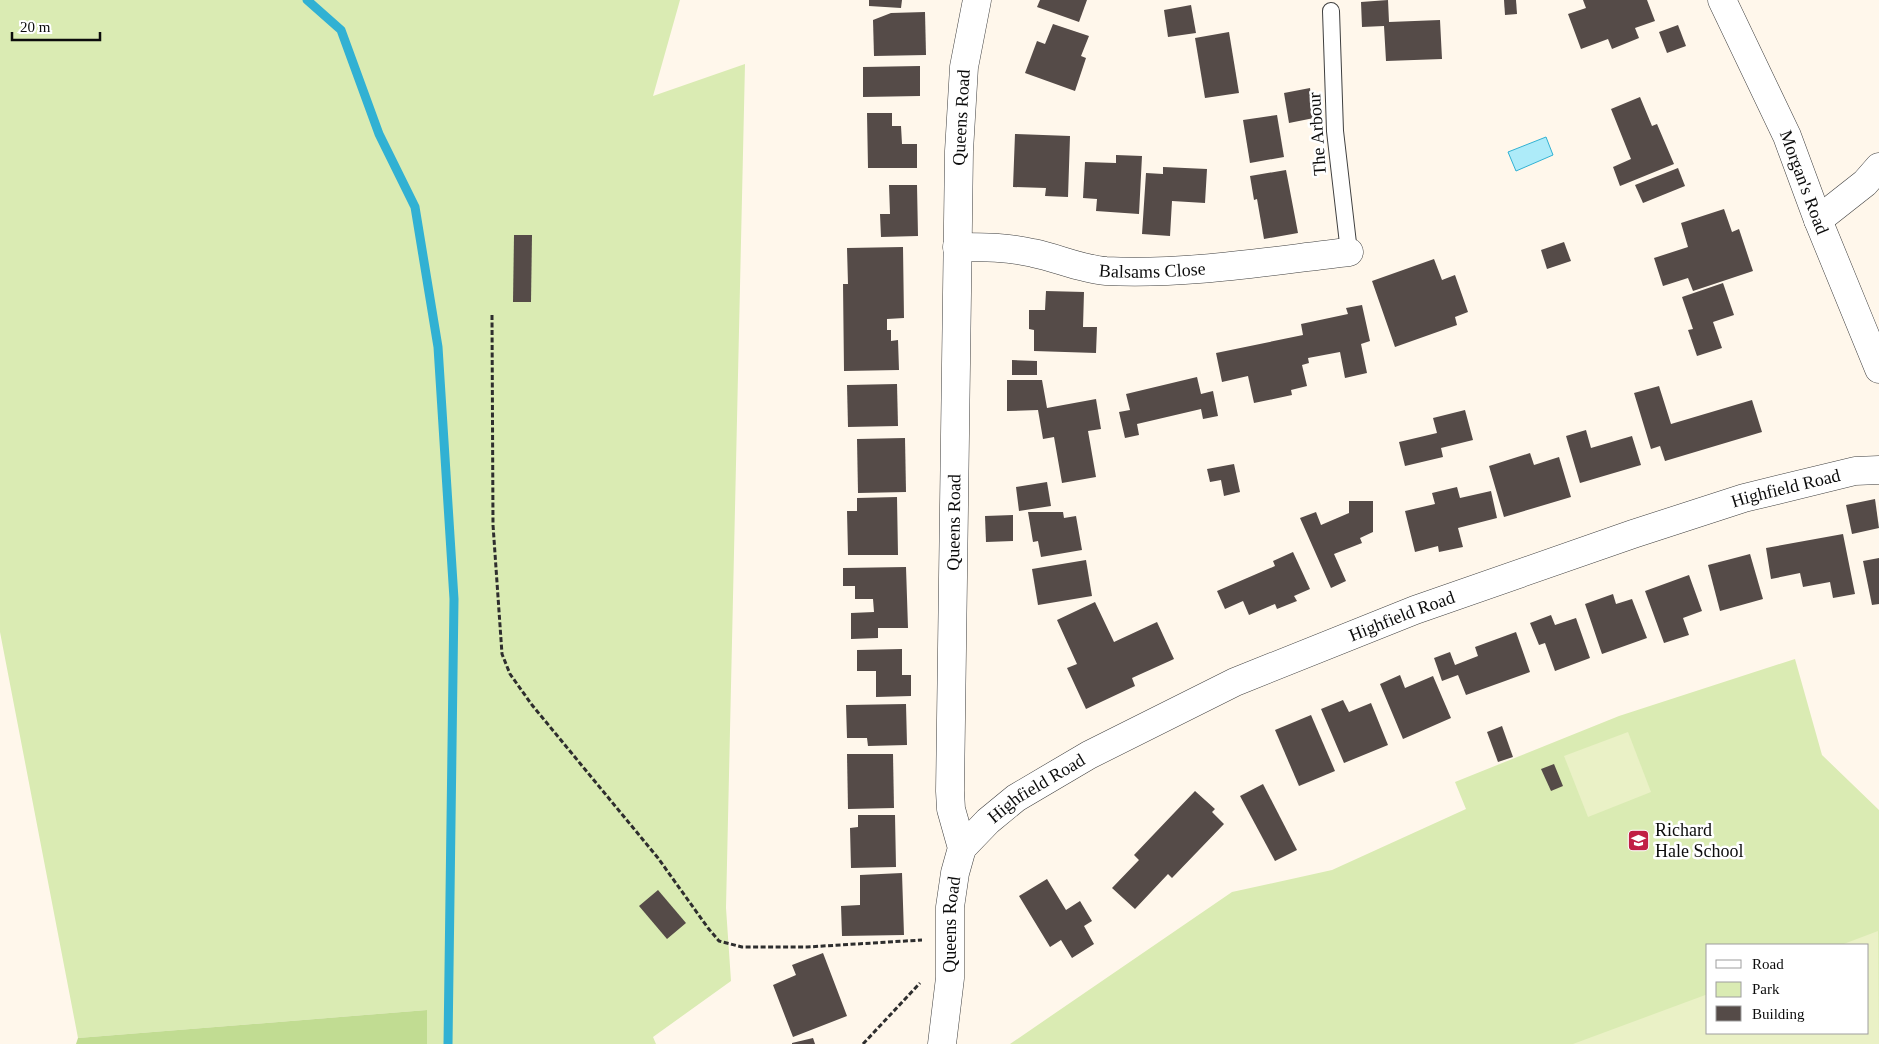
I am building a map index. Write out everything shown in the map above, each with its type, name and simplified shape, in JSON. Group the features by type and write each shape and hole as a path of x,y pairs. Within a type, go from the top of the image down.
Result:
{"street":[{"name":"Queens Road","path":"942,1044 950,978 950,938 955,873 962,848 951,809 950,791 957,247 959,151 964,67 977,0"},
{"name":"Morgan's Road","path":"1722,0 1787,136 1818,220 1879,369"},
{"path":"1818,220 1865,183 1879,167"},
{"name":"Balsams Close","path":"957,247 1010,248 1036,253 1084,269 1137,272 1247,264 1349,252"},
{"name":"Highfield Road","path":"962,848 988,821 1016,798 1089,755 1235,682 1415,610 1633,534 1744,498 1855,471 1879,470"}],"lane":[{"name":"The Arbour","path":"1331,11 1335,131 1349,252"}],"path":[{"path":"492,314 493,525 502,654 510,674 532,705 658,858 719,941 742,947 807,947 950,938"},
{"path":"863,1044 923,980 950,978"}],"green space":[{"path":"0,0 680,0 653,96 745,64 726,908 731,981 653,1037 656,1044 427,1044 427,1010 78,1038 0,632"},
{"name":"Richard Hale School","path":"1795,659 1822,755 1879,810 1879,1044 1010,1044 1232,892 1332,870 1466,809 1455,782 1619,716"},
{"path":"1628,732 1651,792 1588,817 1564,756"},
{"path":"1878,931 1879,1044 1573,1044 1706,995 1706,1034 1869,1034 1869,944 1844,944"},
{"path":"427,1010 427,1044 76,1044 78,1038"}],"water":[{"path":"1546,137 1553,155 1516,171 1508,152"}],"building":[{"path":"869,0 902,0 901,8 869,6"},
{"path":"1040,0 1087,0 1079,22 1037,7"},
{"path":"1388,0 1389,22 1440,20 1442,59 1386,61 1384,26 1362,27 1361,2"},
{"path":"1504,0 1516,0 1517,14 1505,15"},
{"path":"1583,0 1647,0 1655,21 1635,28 1639,38 1612,49 1608,39 1581,49 1568,14 1586,8"},
{"path":"1191,5 1196,33 1168,37 1164,10"},
{"path":"925,12 926,55 874,56 873,20 891,13"},
{"path":"1053,24 1089,36 1081,56 1086,58 1075,91 1025,73 1037,41 1045,44"},
{"path":"1678,25 1686,46 1667,53 1659,32"},
{"path":"1229,32 1239,93 1205,98 1195,38"},
{"path":"920,66 920,96 863,97 863,67"},
{"path":"1310,88 1314,118 1289,123 1284,93"},
{"path":"1640,97 1652,126 1657,124 1674,164 1620,186 1613,167 1631,159 1611,109"},
{"path":"867,113 892,113 892,126 901,126 902,144 917,144 917,168 868,168"},
{"path":"1277,115 1284,157 1250,163 1243,120"},
{"path":"1015,134 1070,136 1068,197 1045,196 1046,188 1013,187"},
{"path":"1116,155 1142,156 1139,214 1096,211 1097,199 1083,198 1085,162 1116,163"},
{"path":"1163,167 1207,169 1205,203 1172,201 1170,236 1142,234 1146,173 1163,174"},
{"path":"1678,168 1685,186 1643,203 1635,185"},
{"path":"1286,170 1298,233 1264,239 1257,199 1254,200 1250,176"},
{"path":"889,185 917,185 918,236 881,237 880,214 890,214"},
{"path":"1724,209 1732,232 1739,229 1753,271 1693,291 1688,278 1663,286 1654,258 1688,247 1681,223"},
{"path":"514,235 532,235 531,302 513,302"},
{"path":"1564,242 1571,261 1547,269 1541,250"},
{"path":"903,247 904,318 887,319 887,330 891,330 891,341 898,340 899,370 844,371 843,284 848,284 847,248"},
{"path":"1434,259 1442,280 1455,275 1468,312 1455,317 1457,325 1395,347 1372,281"},
{"path":"1723,283 1734,315 1713,322 1722,348 1697,356 1688,330 1693,329 1682,297"},
{"path":"1046,291 1084,292 1083,327 1097,327 1096,353 1034,351 1034,330 1029,329 1029,310 1045,310"},
{"path":"1362,305 1370,341 1361,344 1367,373 1345,378 1340,352 1308,358 1309,363 1302,365 1307,386 1291,390 1292,395 1254,403 1248,376 1222,382 1216,353 1303,335 1301,324 1348,314 1346,308"},
{"path":"1012,360 1037,361 1037,375 1012,375"},
{"path":"1197,377 1201,394 1213,391 1218,416 1203,419 1201,409 1137,424 1139,435 1125,438 1119,412 1130,410 1126,394"},
{"path":"1007,380 1042,380 1047,408 1096,399 1101,429 1088,431 1096,477 1062,483 1054,437 1043,439 1038,410 1007,411"},
{"path":"897,384 898,426 848,427 847,385"},
{"path":"1659,386 1671,424 1752,400 1762,432 1665,461 1660,446 1651,449 1634,393"},
{"path":"1465,410 1473,440 1441,448 1443,457 1405,466 1399,442 1437,433 1433,418"},
{"path":"1586,430 1591,448 1632,436 1641,465 1580,483 1566,436"},
{"path":"905,438 906,492 858,493 857,439"},
{"path":"1530,453 1534,465 1559,457 1571,497 1504,517 1489,466"},
{"path":"1234,464 1240,492 1224,496 1221,480 1210,482 1207,469"},
{"path":"1047,482 1051,506 1019,511 1016,487"},
{"path":"1457,487 1460,498 1491,491 1497,518 1458,528 1463,547 1439,552 1438,546 1415,552 1405,511 1435,504 1432,493"},
{"path":"897,497 898,555 848,555 847,511 857,511 857,498"},
{"path":"1875,499 1879,528 1852,534 1846,505"},
{"path":"1349,501 1373,501 1373,532 1360,538 1362,543 1334,554 1346,581 1331,588 1300,518 1316,512 1321,525 1349,513"},
{"path":"1028,512 1063,512 1064,518 1076,516 1082,550 1041,557 1038,541 1033,542"},
{"path":"1013,515 1013,541 986,542 985,516"},
{"path":"1843,534 1855,594 1833,598 1830,582 1803,587 1800,573 1771,579 1766,548"},
{"path":"1293,552 1310,589 1294,596 1297,601 1277,609 1275,604 1249,615 1243,601 1225,609 1217,591 1275,566 1273,561"},
{"path":"1750,554 1763,599 1720,611 1708,565"},
{"path":"1879,558 1879,604 1872,605 1863,561"},
{"path":"1086,560 1092,596 1038,605 1032,569"},
{"path":"906,567 908,628 878,628 878,638 851,639 851,613 874,612 873,599 855,599 855,586 843,586 843,568"},
{"path":"1689,575 1702,611 1683,618 1689,635 1664,643 1645,591"},
{"path":"1613,594 1616,604 1632,599 1647,638 1602,654 1585,604"},
{"path":"1095,602 1114,642 1157,622 1174,659 1132,678 1135,686 1086,709 1067,668 1077,664 1057,620"},
{"path":"1551,615 1555,625 1576,618 1590,658 1555,671 1545,643 1539,645 1530,623"},
{"path":"1516,632 1530,672 1466,695 1458,675 1442,681 1434,658 1450,652 1455,665 1478,656 1475,647"},
{"path":"902,649 902,675 911,675 911,696 876,697 876,671 857,671 857,650"},
{"path":"1400,675 1405,688 1433,676 1451,718 1403,739 1380,684"},
{"path":"1343,700 1349,712 1371,703 1388,745 1344,763 1321,709"},
{"path":"906,704 907,745 868,746 867,738 847,738 846,705"},
{"path":"1311,715 1335,771 1299,786 1275,730"},
{"path":"1502,726 1513,757 1498,762 1487,732"},
{"path":"847,754 893,754 894,808 848,809"},
{"path":"1554,764 1563,786 1551,791 1541,769"},
{"path":"1263,784 1297,850 1275,861 1240,796"},
{"path":"1195,791 1215,809 1212,812 1224,824 1172,878 1168,874 1135,909 1112,888 1139,860 1134,855"},
{"path":"858,815 895,815 896,867 851,868 850,828 858,827"},
{"path":"902,873 904,935 842,936 841,906 860,905 860,875"},
{"path":"1047,879 1066,910 1080,901 1092,921 1084,926 1094,944 1072,958 1061,940 1050,947 1019,896"},
{"path":"658,890 686,923 667,939 639,906"},
{"path":"823,953 847,1016 793,1037 773,985 796,975 792,965"},
{"path":"813,1038 815,1044 792,1044 792,1043"}],"waterway":[{"path":"307,0 341,30 379,134 415,207 438,347 454,599 448,1044"}],"place":[{"name":"Richard Hale School","path":"1639,840"}]}
